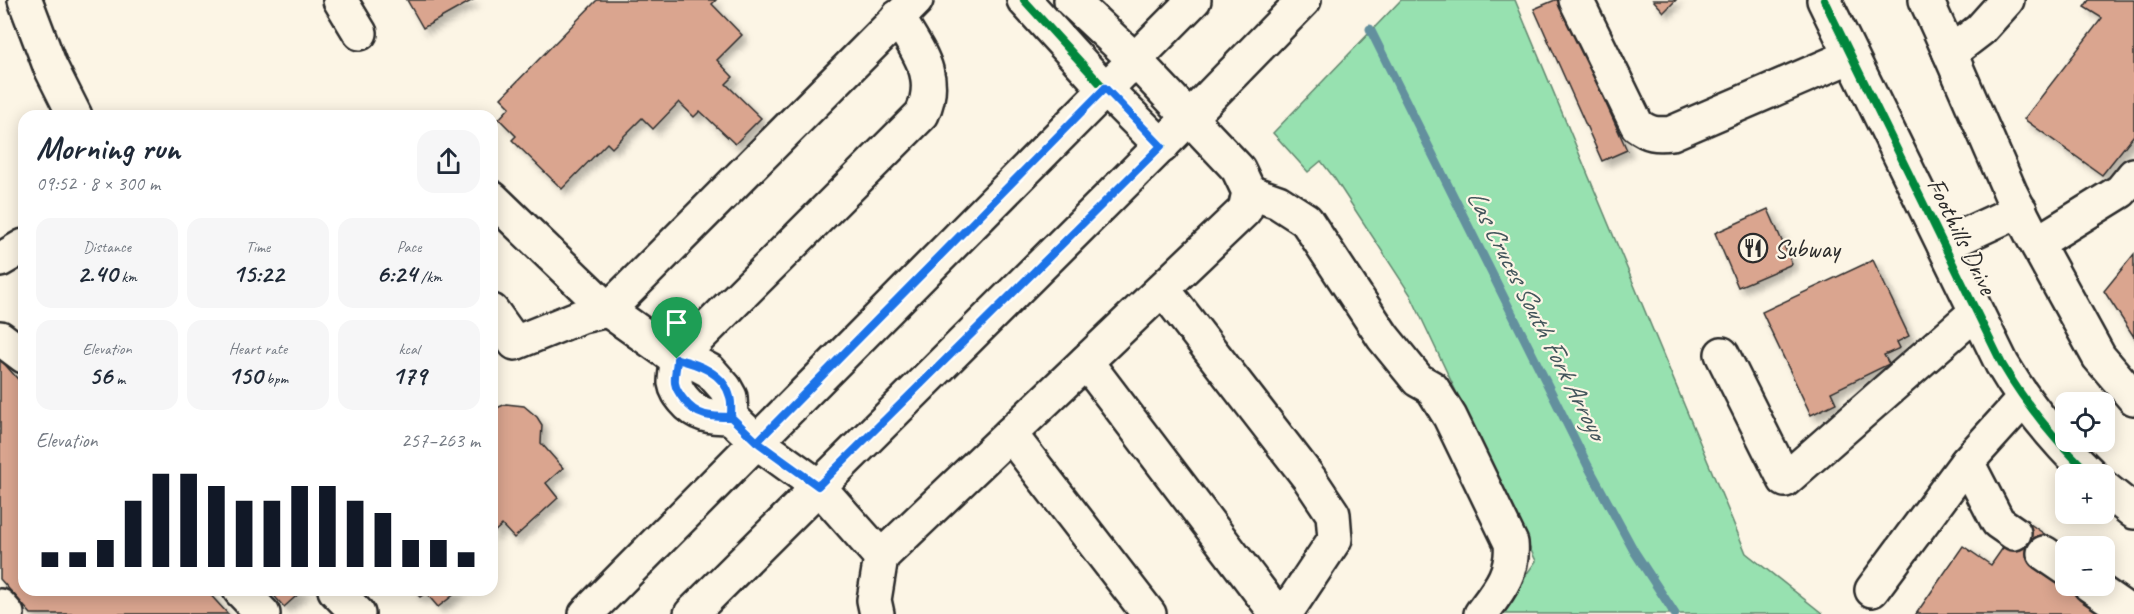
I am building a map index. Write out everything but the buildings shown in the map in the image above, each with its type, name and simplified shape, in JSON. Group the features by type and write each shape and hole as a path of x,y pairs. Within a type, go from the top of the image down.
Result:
{"main road":[{"path":"25,0 50,66 72,110"},
{"path":"340,0 360,33"},
{"path":"1024,0 1161,146"},
{"path":"877,614 874,600 881,557 1245,210 1249,192 1238,169 1134,59 1071,0"},
{"path":"586,614 1194,0"},
{"path":"691,614 1189,118 1304,0"},
{"path":"1576,0 1637,125 1648,134 1672,133 1851,56"},
{"name":"Foothills Drive","path":"1824,0 1997,355 2024,399 2081,464"},
{"path":"1926,0 2037,243 2099,357 2134,398"},
{"path":"1949,51 1980,30 2007,0"},
{"path":"498,331 503,347 582,316 608,310 907,9 928,69 929,92 927,105 922,114 677,359"},
{"path":"2037,243 2121,191 2134,175"},
{"path":"1249,192 1278,202 1306,220 1383,337 1418,380 1432,388 1450,417 1511,543 1512,555 1507,578 1481,614"},
{"path":"498,204 608,310 677,359 697,364 710,371 730,397 731,417 757,442 818,486 881,557"},
{"path":"1944,245 2020,210"},
{"path":"0,260 18,250"},
{"path":"1163,289 1309,478 1333,514 1335,539 1285,614"},
{"path":"1722,354 1785,480 1976,312"},
{"path":"0,338 18,352"},
{"path":"1086,362 1277,614"},
{"path":"1872,590 1967,462 2024,399"},
{"path":"1010,434 1149,614"},
{"path":"1967,462 1998,522 2014,533"},
{"path":"2115,497 2134,512"},
{"path":"246,596 263,614"},
{"path":"341,596 358,614"},
{"path":"2106,596 2132,614"},
{"path":"0,606 7,614"}],"green space":[{"path":"1401,0 1515,0 1746,553 1823,614 1498,614 1536,561 1410,294 1321,161 1308,172 1273,133"}],"waterway":[{"name":"Las Cruces South Fork Arroyo","path":"1370,29 1588,466 1634,551 1675,614"}],"cycle path":[{"path":"1024,0 1105,89 1162,146"},
{"path":"1824,0 2002,364 2042,422 2080,464"}],"place":[{"name":"Subway","path":"1753,248"}],"route":[{"path":"677,359 675,383 687,404 696,413 711,417 731,417 757,442 1105,88 1161,146 818,486 757,442 731,417 730,397 710,371 697,364 677,359"}]}
